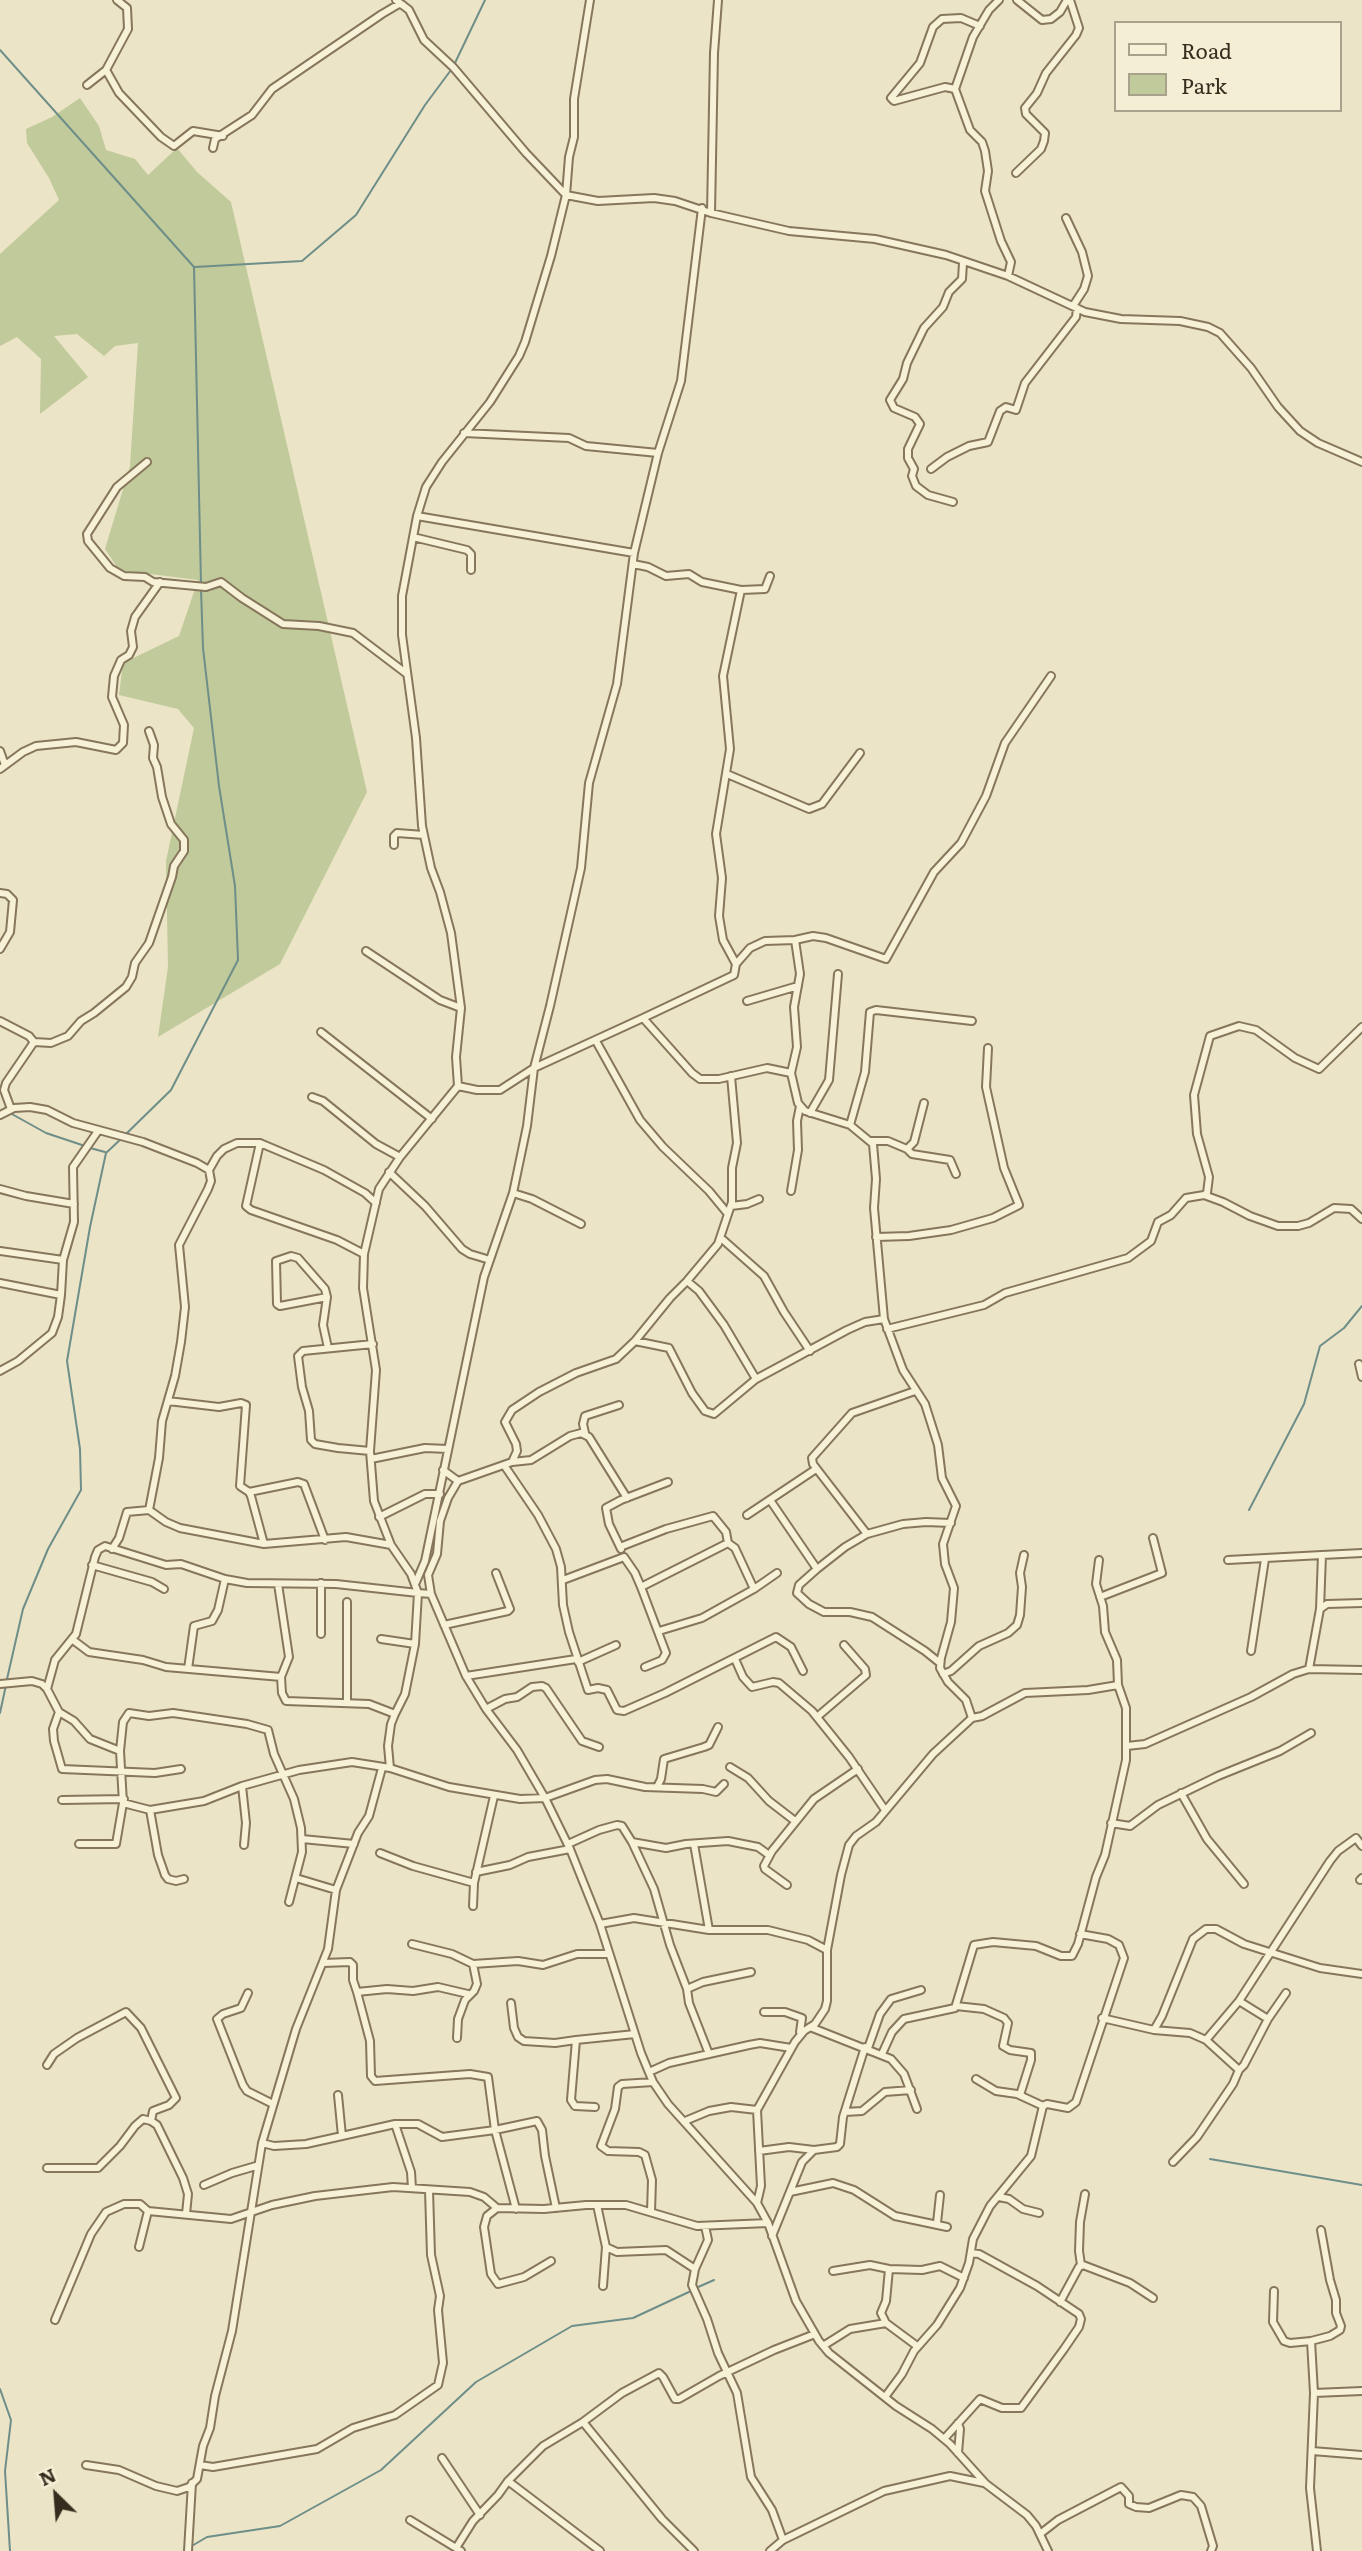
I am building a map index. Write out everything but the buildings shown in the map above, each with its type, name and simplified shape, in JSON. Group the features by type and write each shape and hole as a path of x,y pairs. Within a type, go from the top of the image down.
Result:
{"street":[{"path":"87,85 106,69 128,29 127,8 117,0"},
{"path":"396,0 412,15 424,40 453,67 526,153 566,195 597,201 654,198 789,231 875,239 946,255 1008,276 1085,312 1122,319 1194,322 1220,333 1300,431 1318,443 1362,462"},
{"path":"86,2465 119,2470 156,2486 177,2491 189,2487 197,2479 232,2331 256,2166 262,2143 296,2029 328,1949 336,1890 362,1824 369,1816 386,1768 391,1724 405,1694 415,1644 418,1593 416,1582 391,1545 374,1501 371,1455 376,1370 363,1288 364,1254 379,1189 400,1157 458,1086 456,1057 461,1008 450,933 424,835 416,738 402,635 402,596 417,516 426,487 433,474 490,402 519,356 551,256 566,195 568,165 574,137 574,99 590,0"},
{"path":"711,213 714,54 718,0"},
{"path":"999,0 989,10 967,48 955,89 970,130 982,142 985,150 988,171 985,191 1001,242 1012,262 1008,276"},
{"path":"1017,0 1042,20 1051,19 1068,0"},
{"path":"1016,173 1041,149 1044,141 1045,133 1026,114 1025,108 1037,93 1046,73 1079,28 1068,0"},
{"path":"213,148 215,139 252,115 272,89 382,14 399,4 404,5"},
{"path":"955,89 945,87 894,101 891,98 920,63 933,27 942,19 961,18 980,26"},
{"path":"106,69 119,93 174,146 193,131 223,136"},
{"path":"416,1582 425,1561 484,1277 513,1192 527,1126 534,1068 578,881 589,783 617,684 634,553 658,453 681,381 702,208"},
{"path":"931,470 947,457 969,446 988,442 1000,411 1006,407 1016,411 1025,383 1076,317 1075,307 1088,276 1082,252 1066,218"},
{"path":"953,502 928,495 916,486 908,449 920,424 915,417 894,408 890,400 903,379 907,363 924,328 943,307 948,292 962,279 963,262"},
{"path":"464,433 569,438 586,446 658,453"},
{"path":"147,462 117,488 87,534 88,541 110,568 124,576 145,578 153,582 206,587 221,582 283,624 319,626 353,633 407,674"},
{"path":"417,516 634,553"},
{"path":"413,537 467,550 471,554 471,570"},
{"path":"633,564 648,567 666,576 689,574 702,582 741,590 765,589 770,576"},
{"path":"0,751 3,767 36,746 76,742 116,750 123,743 124,725 113,697 114,676 121,660 130,655 133,648 131,631 135,617 160,582"},
{"path":"736,964 723,940 719,916 722,878 716,834 730,749 723,676 741,590"},
{"path":"458,1086 477,1090 500,1090 534,1068 734,975 736,964 750,948 765,942 813,936 887,959 934,872 961,843 986,796 1005,743 1051,676"},
{"path":"0,1021 29,1036 34,1042 51,1043 68,1035 81,1021 126,987 132,977 135,962 149,943 174,866 184,851 184,840 171,824 162,797 153,758 154,745 149,731"},
{"path":"727,774 809,809 822,804 860,753"},
{"path":"394,845 394,836 397,833 424,835"},
{"path":"0,893 7,894 13,900 10,932 0,949"},
{"path":"791,1191 799,1150 797,1121 800,1106 791,1073 797,1047 794,1007 800,974 795,940"},
{"path":"366,951 440,1000 461,1008"},
{"path":"810,1113 829,1080 838,974"},
{"path":"747,1001 798,986"},
{"path":"850,1125 865,1072 870,1012 876,1010 972,1021"},
{"path":"643,1018 700,1079 719,1079 766,1069 791,1073"},
{"path":"1204,1195 1208,1193 1209,1177 1197,1134 1194,1096 1210,1036 1239,1026 1256,1030 1295,1058 1320,1069 1362,1027"},
{"path":"321,1032 432,1119"},
{"path":"596,1041 640,1120 728,1214"},
{"path":"11,1109 4,1090 6,1083 34,1042"},
{"path":"876,1237 951,1230 993,1218 1019,1205 1004,1168 986,1087 988,1048"},
{"path":"508,1464 517,1451 505,1422 512,1410 576,1373 616,1359 699,1269 721,1238 734,1188 732,1168 737,1143 732,1076"},
{"path":"312,1097 323,1101 361,1133 400,1157"},
{"path":"908,1149 914,1142 924,1103"},
{"path":"800,1106 810,1113 850,1125 872,1141 888,1141 908,1149 912,1154 950,1160 956,1174"},
{"path":"0,1115 11,1109 30,1107 47,1110 74,1123 143,1142 209,1170"},
{"path":"0,1371 14,1364 52,1333 58,1317 63,1260 74,1222 73,1167 98,1131"},
{"path":"872,1141 876,1179 874,1208 884,1319 903,1370 925,1404 938,1445 942,1478 955,1501 955,1512 943,1544 943,1555 954,1588 951,1622 940,1663 948,1682 967,1700 972,1718"},
{"path":"149,1510 159,1458 162,1421 175,1376 184,1307 179,1245 208,1189 211,1181 209,1170 217,1156 237,1143 260,1143 324,1170 365,1193 376,1203"},
{"path":"260,1143 246,1206 337,1240 364,1254"},
{"path":"389,1172 425,1206 462,1249 491,1260"},
{"path":"0,1189 74,1205"},
{"path":"513,1192 581,1224"},
{"path":"887,1329 984,1305 1005,1293 1128,1258 1151,1241 1158,1222 1171,1215 1186,1198 1204,1195 1278,1226 1309,1223 1334,1208 1351,1209 1362,1219"},
{"path":"731,1206 759,1199"},
{"path":"721,1238 764,1276 810,1350"},
{"path":"0,1251 63,1260"},
{"path":"327,1297 280,1306 277,1304 276,1261 291,1256 298,1258 325,1289 327,1297 323,1325 328,1348"},
{"path":"687,1281 699,1291 724,1325 757,1379"},
{"path":"0,1283 61,1295"},
{"path":"635,1341 669,1348 692,1393 705,1411 710,1413 719,1411 757,1379 810,1350 865,1322 884,1319"},
{"path":"373,1344 303,1351 298,1356 309,1411 311,1440 315,1444 371,1455 425,1448 447,1449"},
{"path":"1359,1364 1362,1377"},
{"path":"867,1534 817,1469 812,1458 852,1413 915,1391"},
{"path":"168,1401 219,1407 241,1403 246,1405 240,1486 249,1492 255,1506 264,1544"},
{"path":"619,1405 585,1416 583,1424 585,1433 627,1498"},
{"path":"585,1433 570,1436 531,1460 508,1464 458,1481 448,1497 440,1521 437,1554 428,1575 431,1594 466,1676 486,1709 517,1750 569,1847 600,1924 653,2082 668,2104 757,2203 768,2223 796,2301 815,2334 823,2346 885,2397 920,2419 944,2439 985,2484 1027,2515 1048,2551"},
{"path":"508,1464 550,1534 561,1567 564,1605 577,1660 588,1690 607,1690 614,1706 621,1712 780,1637 791,1647 803,1671"},
{"path":"747,1515 817,1469"},
{"path":"443,1470 458,1481"},
{"path":"249,1492 298,1482 304,1484 325,1540"},
{"path":"645,1667 665,1657 666,1653 641,1587 624,1557 606,1511 609,1506 668,1482"},
{"path":"379,1517 425,1494 439,1493 448,1497"},
{"path":"770,1500 817,1569"},
{"path":"112,1549 130,1510 149,1510 180,1528 264,1544 346,1537 391,1545"},
{"path":"620,1547 666,1528 708,1516 716,1517 728,1535 728,1543"},
{"path":"940,1663 872,1617 850,1612 824,1612 809,1604 797,1590 817,1569 867,1534 903,1524 937,1521 951,1523"},
{"path":"1100,1597 1162,1573 1153,1538"},
{"path":"641,1587 728,1543"},
{"path":"728,1543 735,1548 754,1589"},
{"path":"47,1689 55,1660 73,1640 92,1565 98,1550 105,1546 166,1564 190,1567 225,1579 278,1584 321,1583 431,1594"},
{"path":"1228,1560 1362,1553"},
{"path":"943,1674 951,1671 979,1646 1008,1633 1017,1625 1023,1587 1020,1573 1024,1555"},
{"path":"1309,1669 1320,1609 1322,1555"},
{"path":"563,1580 624,1557"},
{"path":"1251,1651 1265,1559"},
{"path":"882,2054 892,2032 904,2019 955,2008 974,1945 993,1942 1036,1947 1062,1956 1072,1956 1078,1944 1105,1854 1121,1786 1127,1746 1126,1708 1118,1685 1117,1660 1105,1632 1096,1580 1099,1560"},
{"path":"92,1565 152,1582 164,1590"},
{"path":"444,1625 508,1611 510,1609 496,1573"},
{"path":"659,1631 702,1618 777,1573"},
{"path":"188,1668 194,1626 212,1621 218,1610 225,1579"},
{"path":"321,1583 321,1634"},
{"path":"278,1584 289,1657 281,1677 282,1693 286,1701 369,1704 395,1714"},
{"path":"347,1602 347,1703"},
{"path":"1320,1609 1327,1604 1362,1603"},
{"path":"381,1639 415,1644"},
{"path":"73,1640 89,1652 143,1660 166,1667 281,1677"},
{"path":"466,1676 577,1660 615,1645"},
{"path":"817,1717 866,1675 865,1669 844,1645"},
{"path":"735,1659 752,1688 779,1683 817,1717 858,1769 885,1810"},
{"path":"1127,1746 1145,1744 1251,1697 1293,1674 1309,1669 1362,1670"},
{"path":"0,1684 32,1681 42,1684 59,1712 74,1721 90,1739 120,1751"},
{"path":"800,2034 821,2017 827,2001 827,1950 841,1875 849,1845 856,1836 876,1822 933,1754 972,1718 982,1716 1025,1693 1088,1690 1118,1685"},
{"path":"486,1709 505,1699 517,1697 532,1687 541,1686 582,1741 599,1747"},
{"path":"59,1712 53,1729 62,1769 155,1773 181,1769"},
{"path":"79,1843 116,1844 123,1801 120,1751 127,1714 149,1716 173,1713 268,1730 274,1754 294,1799 302,1839 289,1902"},
{"path":"657,1787 664,1759 709,1745 718,1727"},
{"path":"1111,1823 1130,1826 1158,1805 1181,1793 1280,1751 1311,1732"},
{"path":"62,1800 123,1801 150,1810 204,1801 242,1786 299,1770 352,1762 386,1768 449,1787 520,1800 545,1798 595,1780 607,1779 716,1792 719,1792 724,1784"},
{"path":"730,1767 748,1778 769,1801 795,1821"},
{"path":"787,1885 765,1869 769,1855 814,1799 858,1769"},
{"path":"242,1786 247,1824 244,1845"},
{"path":"1181,1793 1207,1839 1244,1884"},
{"path":"473,1906 476,1872 494,1796"},
{"path":"150,1810 164,1875 176,1881 184,1879"},
{"path":"476,1872 569,1847 599,1830 622,1826 654,1889 663,1923 687,1989 689,2003 709,2054"},
{"path":"1206,2040 1238,2001 1338,1851 1356,1838 1362,1846"},
{"path":"302,1839 354,1844"},
{"path":"632,1842 666,1848 728,1842 758,1847 769,1855"},
{"path":"694,1844 709,1930"},
{"path":"380,1853 413,1866 474,1883"},
{"path":"296,1878 336,1890"},
{"path":"600,1924 634,1919 709,1930 768,1930 808,1940 827,1950"},
{"path":"1154,2030 1192,1939 1206,1929 1216,1929 1244,1944 1320,1968 1362,1974"},
{"path":"976,2079 996,2091 1020,2095 1043,2106 1047,2104 1068,2108 1076,2102 1124,1958 1119,1945 1108,1939 1080,1934"},
{"path":"412,1944 452,1954 473,1964 518,1961 543,1965 578,1954 609,1954"},
{"path":"323,1964 350,1962 353,1965 353,1980 370,2041 372,2076 375,2081 470,2074 488,2077 495,2130 516,2209"},
{"path":"357,1992 439,1987 468,1994 474,1991 477,1984 473,1964"},
{"path":"687,1989 703,1982 751,1972"},
{"path":"759,2151 789,2147 814,2150 837,2147 845,2112 880,2014 891,1999 921,1990"},
{"path":"248,1993 240,2008 223,2014 218,2019 243,2085 247,2091 274,2104"},
{"path":"1173,2162 1197,2137 1233,2084 1268,2019 1286,1993"},
{"path":"457,2038 458,2019 468,1994"},
{"path":"1238,2001 1268,2019"},
{"path":"511,2003 514,2028 518,2037 524,2041 555,2043 635,2034"},
{"path":"956,2006 984,2009 1004,2018 1008,2023 1003,2046 1010,2050 1031,2053 1020,2095"},
{"path":"47,2065 54,2054 77,2038 126,2012 141,2028 176,2098 169,2105 153,2112 151,2121"},
{"path":"757,2203 761,2186 757,2109 800,2034 802,2018 785,2012 764,2012"},
{"path":"1102,2018 1154,2030 1190,2033 1206,2040 1239,2070"},
{"path":"810,2027 867,2047 899,2066 911,2090 916,2109"},
{"path":"576,2040 571,2100 575,2106 595,2107"},
{"path":"649,2072 669,2063 760,2043 791,2049"},
{"path":"651,2212 652,2180 645,2155 639,2152 608,2151 601,2146 615,2109 618,2087 622,2084 653,2082"},
{"path":"845,2112 862,2111 885,2092 911,2090"},
{"path":"338,2095 342,2136"},
{"path":"885,2397 902,2374 917,2346 948,2310 964,2278 973,2239 997,2197 1019,2174 1031,2156 1043,2106"},
{"path":"685,2121 709,2111 731,2107 757,2109"},
{"path":"47,2168 98,2168 120,2147 135,2126 143,2119 151,2121 157,2125 183,2178 188,2194 186,2214"},
{"path":"262,2143 274,2146 306,2144 394,2124 418,2124 442,2137 495,2130 534,2120 540,2124 556,2208"},
{"path":"394,2124 411,2172 412,2188"},
{"path":"772,2236 802,2162 814,2150"},
{"path":"204,2185 256,2166"},
{"path":"790,2192 833,2183 854,2190 895,2216 947,2227"},
{"path":"55,2320 78,2269 82,2252 106,2212 124,2204 140,2204 148,2211 231,2219 272,2205 315,2196 393,2187 450,2189 481,2195 497,2208 626,2205 680,2222 705,2226 768,2223"},
{"path":"200,2465 213,2467 317,2449 353,2428 395,2415 438,2385 443,2363 440,2296 431,2255 429,2190"},
{"path":"1060,2302 1081,2265 1080,2222 1085,2194"},
{"path":"937,2223 940,2195"},
{"path":"997,2197 1003,2196 1023,2209 1039,2213"},
{"path":"597,2205 606,2247 603,2286"},
{"path":"497,2208 487,2216 484,2227 491,2274 498,2284 524,2277 551,2261"},
{"path":"139,2247 148,2211"},
{"path":"750,2222 764,2215"},
{"path":"705,2226 709,2240 695,2269 693,2289 737,2393 751,2477 772,2510 783,2540"},
{"path":"1274,2291 1273,2322 1284,2341 1311,2341 1331,2336 1340,2329 1321,2230"},
{"path":"606,2247 617,2252 666,2250 695,2269"},
{"path":"944,2439 980,2399 1002,2408 1021,2408 1079,2327 1081,2316 993,2262 979,2254 971,2253"},
{"path":"833,2271 870,2265 922,2270 940,2266 964,2278"},
{"path":"1081,2265 1130,2283 1153,2298"},
{"path":"890,2269 886,2301 881,2313 886,2323 917,2346"},
{"path":"823,2346 850,2329 886,2323"},
{"path":"410,2519 458,2550 473,2521 543,2446 583,2422 622,2393 659,2373 675,2399 679,2399 774,2350 815,2334"},
{"path":"1311,2341 1314,2392 1310,2488 1317,2551"},
{"path":"1314,2392 1362,2391"},
{"path":"583,2422 662,2519 694,2551"},
{"path":"958,2423 958,2453"},
{"path":"1312,2451 1362,2455"},
{"path":"442,2458 480,2515"},
{"path":"770,2551 783,2540 844,2508 884,2491 950,2476 985,2484"},
{"path":"508,2481 600,2551"},
{"path":"187,2551 192,2482"},
{"path":"1040,2535 1058,2520 1121,2487 1129,2496 1129,2504 1136,2507 1149,2508 1181,2495 1193,2497 1201,2506 1213,2546 1211,2551"}],"green space":[{"path":"80,98 99,126 106,150 135,159 148,175 177,148 197,172 231,202 367,792 280,964 158,1037 168,967 166,861 194,728 178,709 119,695 123,663 179,636 198,580 119,570 105,549 130,466 138,343 115,346 104,356 77,334 54,336 88,377 40,414 41,359 17,337 0,346 0,254 59,200 27,143 26,129 52,117"}],"waterway":[{"path":"454,65 485,0"},
{"path":"0,50 194,267 201,584"},
{"path":"195,267 302,261 356,215 425,105 451,70"},
{"path":"126,1134 171,1090 238,960 235,886 219,786 203,648 201,589"},
{"path":"10,1113 46,1133 85,1146"},
{"path":"7,1679 23,1609 48,1549 81,1490 80,1449 67,1361 106,1153 122,1138"},
{"path":"90,1148 105,1152"},
{"path":"1249,1510 1304,1404 1320,1346 1344,1328 1362,1306"},
{"path":"0,1713 6,1685"},
{"path":"1210,2159 1362,2185"},
{"path":"696,2288 714,2280"},
{"path":"190,2547 207,2537 280,2526 381,2470 476,2382 572,2326 633,2318 691,2291"},
{"path":"0,2389 11,2420 5,2471 10,2551"}]}
